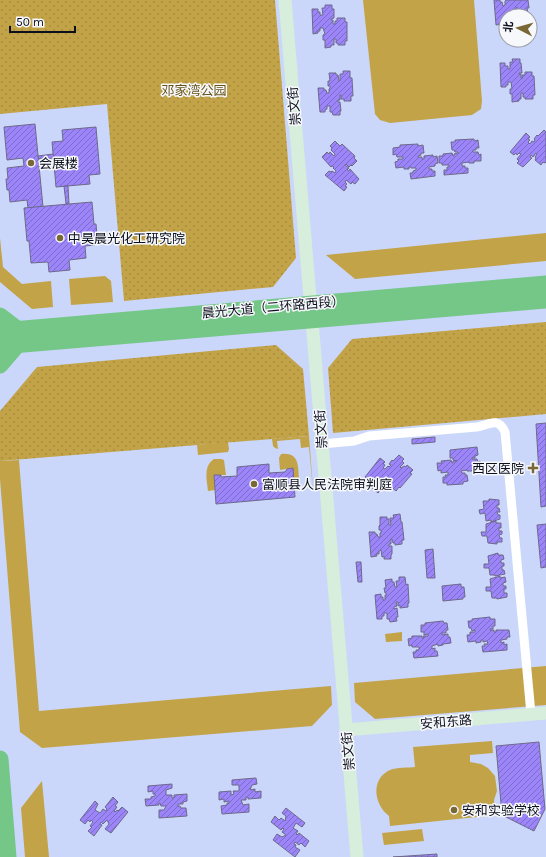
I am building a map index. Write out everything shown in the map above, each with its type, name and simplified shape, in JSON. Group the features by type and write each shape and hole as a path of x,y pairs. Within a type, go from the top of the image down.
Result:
{"highway":[{"name":"晨光大道（二环路西段）","path":"312,312 546,284"},
{"name":"晨光大道（二环路西段）","path":"0,346 18,337 312,312 546,300"},
{"path":"0,316 18,337 0,365"},
{"name":"晨光大道（二环路西段）","path":"0,331 18,337"},
{"path":"0,759 8,857"}],"street":[{"name":"崇文街","path":"285,0 357,857"},
{"path":"322,444 357,440 369,436 477,427 491,422 498,423 503,427 506,440 531,714"},
{"name":"安和东路","path":"346,730 546,713"}],"green space":[{"name":"邓家湾公园","path":"0,0 275,0 296,258 273,287 124,301 107,104 0,114"},
{"path":"363,0 474,0 482,101 481,109 472,115 390,123 380,120 375,114"},
{"path":"546,233 546,261 355,279 326,255"},
{"path":"0,238 3,267 22,284 51,281 53,307 32,309 0,282"},
{"path":"105,276 111,281 113,302 71,305 69,279"},
{"path":"546,322 546,414 333,433 328,368 352,339"},
{"path":"276,345 303,369 309,436 0,461 0,411 37,367"},
{"path":"309,436 313,490 309,447 301,448 300,439 277,441 278,449 273,446 272,439"},
{"path":"228,442 228,452 198,455 197,445"},
{"path":"281,454 287,454 294,457 298,464 299,478 293,479 292,468 280,470 279,458"},
{"path":"214,459 224,460 226,475 214,475 215,490 208,491 207,469 208,465"},
{"path":"19,460 39,711 331,686 332,705 312,726 42,748 20,732 0,479 0,461"},
{"path":"402,632 402,641 386,642 385,634"},
{"path":"546,666 546,705 375,719 355,702 354,683"},
{"path":"492,741 493,753 470,755 470,762 481,764 488,768 495,776 497,791 494,800 496,815 390,826 389,816 384,811 377,799 376,792 379,779 393,769 415,767 413,747"},
{"path":"42,781 49,857 25,857 21,808"},
{"path":"422,829 424,841 384,845 382,833"}],"building":[{"path":"494,0 500,0 503,6 505,5 506,0 528,0 529,8 498,8 498,25 496,25"},
{"path":"325,5 332,5 332,9 334,9 334,18 331,19 333,20 333,24 337,21 337,18 345,18 345,22 347,22 347,41 345,41 345,45 338,45 338,43 336,43 336,39 334,39 334,45 325,48 325,40 323,40 323,35 325,34 323,28 320,28 318,33 313,34 312,9 318,9 320,15 323,15 322,8 325,8"},
{"path":"512,59 520,59 522,73 519,74 521,74 522,79 522,75 525,75 525,72 532,72 532,76 534,76 535,95 533,95 533,99 525,99 525,97 523,97 523,93 521,93 521,99 519,99 519,101 512,102 512,94 510,94 510,89 512,89 511,82 508,82 506,87 501,87 500,63 505,63 505,66 508,66 508,69 510,69 510,62 513,62"},
{"path":"343,71 350,71 350,78 352,78 353,96 351,96 351,101 344,101 344,99 341,99 340,95 340,100 338,100 338,102 340,102 340,115 333,115 332,112 330,112 330,106 327,106 325,112 320,112 318,88 324,88 327,93 329,93 329,73 336,73 340,81 340,74 343,74"},
{"name":"会展楼","path":"35,124 43,207 28,208 27,200 10,202 6,179 8,179 7,168 24,166 23,158 7,160 4,127"},
{"path":"96,127 100,174 89,175 90,184 56,187 52,142 63,141 62,130"},
{"path":"544,130 546,132 546,162 543,162 541,165 535,160 536,153 533,157 531,155 530,157 532,158 523,167 517,163 519,161 517,159 521,154 519,153 517,155 516,153 514,155 510,152 526,133 530,137 528,142 530,144 532,141 534,142 537,135 538,136"},
{"path":"474,139 474,141 478,140 479,148 473,150 473,152 478,152 479,155 481,154 481,161 474,161 474,163 462,163 462,166 468,168 468,173 444,175 444,170 447,170 449,165 442,165 442,163 439,163 439,156 452,153 454,156 454,154 458,153 452,150 451,142 455,142 455,140"},
{"path":"335,141 340,146 342,144 355,156 354,158 357,161 349,167 346,164 345,165 349,168 347,170 349,171 350,169 359,179 355,184 352,182 351,184 346,180 345,182 347,184 345,186 347,187 344,191 325,175 329,171 335,173 336,171 333,168 334,167 331,167 322,157 327,152 329,154 330,152 334,156 335,154 331,150 332,148 330,146"},
{"path":"418,144 418,146 423,145 424,153 421,153 418,157 422,157 422,159 424,159 424,156 437,156 438,163 435,164 435,166 429,167 432,171 435,171 435,176 411,179 410,173 413,173 416,168 396,168 395,162 398,161 398,159 403,159 403,157 397,157 396,154 393,155 393,148 400,147 400,145"},
{"path":"53,154 54,158 39,159 38,156"},
{"path":"64,186 68,186 69,204 66,204"},
{"name":"中昊晨光化工研究院","path":"92,202 94,224 96,224 97,235 94,235 95,245 85,246 86,258 69,260 70,270 49,272 48,262 31,263 24,208"},
{"path":"546,423 546,506 541,507 536,424"},
{"path":"435,437 435,442 412,444 412,439"},
{"path":"477,447 478,455 472,459 477,459 478,462 480,461 481,469 461,471 467,475 468,481 463,482 463,484 447,485 447,483 443,483 443,477 448,475 448,472 441,473 441,470 438,471 437,463 451,460 453,463 453,461 457,461 450,458 450,450"},
{"path":"399,455 404,459 402,461 404,463 400,467 406,467 407,465 413,470 410,473 412,474 396,491 390,486 391,479 388,482 385,482 387,484 378,493 372,488 374,486 372,484 376,479 374,478 369,480 365,477 380,458 385,462 383,464 385,465 383,468 385,469 391,465 389,464 392,460 393,461"},
{"name":"富顺县人民法院审判庭","path":"269,464 269,473 285,472 287,469 293,468 295,497 216,504 214,475 221,475 221,477 237,476 237,467"},
{"path":"489,499 499,500 499,505 497,505 497,508 499,508 500,512 497,512 498,515 500,515 500,519 491,522 491,520 486,521 485,513 480,514 479,510 484,509 483,501 489,501"},
{"path":"400,514 404,540 402,540 402,544 395,545 391,539 391,544 389,544 389,546 392,546 391,559 384,559 384,556 382,557 381,550 379,551 379,554 376,554 377,556 371,557 369,532 375,532 378,537 380,537 380,517 387,517 387,519 389,519 389,525 391,525 390,518 394,518 393,515"},
{"path":"496,521 496,523 501,523 501,528 499,528 499,531 502,531 502,534 499,535 500,538 502,538 502,542 497,542 497,544 488,543 487,536 482,536 481,532 486,532 486,524"},
{"path":"546,524 546,567 541,568 537,525"},
{"path":"433,549 435,578 427,578 425,550"},
{"path":"498,553 498,555 503,555 504,559 501,560 501,563 504,563 502,570 504,570 505,574 495,576 490,575 489,568 484,568 484,564 489,564 488,556"},
{"path":"356,562 361,562 362,582 358,582"},
{"path":"500,576 500,578 505,577 506,582 503,583 503,586 506,586 504,593 507,593 507,597 497,599 492,598 491,591 486,591 486,587 491,587 490,579"},
{"path":"399,577 405,577 406,585 408,584 408,607 400,608 400,605 398,606 398,602 396,602 397,606 394,607 394,609 397,608 397,621 390,622 389,619 387,619 387,613 384,613 382,619 377,619 375,595 381,594 383,600 385,600 385,595 387,595 384,588 386,588 385,580 392,579 395,587 397,587 396,581 399,581"},
{"path":"461,584 461,587 464,587 465,597 463,597 463,599 443,601 442,586"},
{"path":"490,617 490,619 495,619 495,626 493,626 493,629 490,630 494,630 494,632 496,632 496,630 509,630 510,637 501,640 501,643 504,642 504,645 507,644 507,650 483,652 482,646 485,646 484,644 488,644 487,641 483,642 483,640 481,640 481,642 476,643 476,641 468,642 467,635 470,635 470,632 475,632 475,630 472,631 471,628 469,628 468,621 472,621 472,619"},
{"path":"443,621 444,623 447,623 448,630 446,630 446,633 442,633 442,635 448,634 451,643 432,646 432,649 435,648 435,651 437,651 438,656 414,658 413,652 419,650 419,647 412,647 412,645 409,646 408,639 412,638 412,636 422,636 422,638 424,638 423,636 428,636 428,634 424,635 424,632 421,632 421,625 425,625 425,623"},
{"path":"539,742 545,809 534,831 502,815 496,746"},
{"path":"256,778 257,784 252,785 250,790 255,789 255,792 261,791 261,798 248,799 248,797 246,797 246,800 241,800 243,805 249,804 249,812 222,814 221,806 227,805 229,801 224,802 224,799 219,800 219,792 231,791 231,795 234,794 233,791 239,791 239,785 232,785 232,780"},
{"path":"172,784 172,788 166,790 166,795 172,795 172,798 174,798 174,795 187,794 187,801 183,802 183,804 178,804 178,806 181,808 186,808 187,816 159,818 159,810 164,810 166,806 161,806 159,803 159,805 146,806 145,799 151,799 151,797 155,796 153,791 148,792 148,786"},
{"path":"113,797 118,802 115,806 117,807 114,811 115,812 122,807 128,812 111,833 105,829 109,824 107,820 103,824 101,822 100,824 102,825 94,836 88,831 92,827 90,826 93,822 88,820 85,824 80,820 95,801 98,804 95,810 100,813 103,809 106,811 107,809 105,807"},
{"path":"286,808 305,823 302,827 296,823 293,828 298,831 296,834 297,835 299,833 309,841 305,847 301,843 299,845 295,842 295,847 300,850 295,857 273,840 277,834 282,837 286,835 282,832 284,829 283,828 281,830 271,822 275,816 279,820 281,818 285,821 286,816 282,813"},
{"path":"437,854 437,857 393,857"}],"place":[{"name":"会展楼","path":"31,163"},
{"name":"中昊晨光化工研究院","path":"60,238"},
{"name":"西区医院","path":"533,468"},
{"name":"富顺县人民法院审判庭","path":"254,484"},
{"name":"安和实验学校","path":"454,810"}]}
